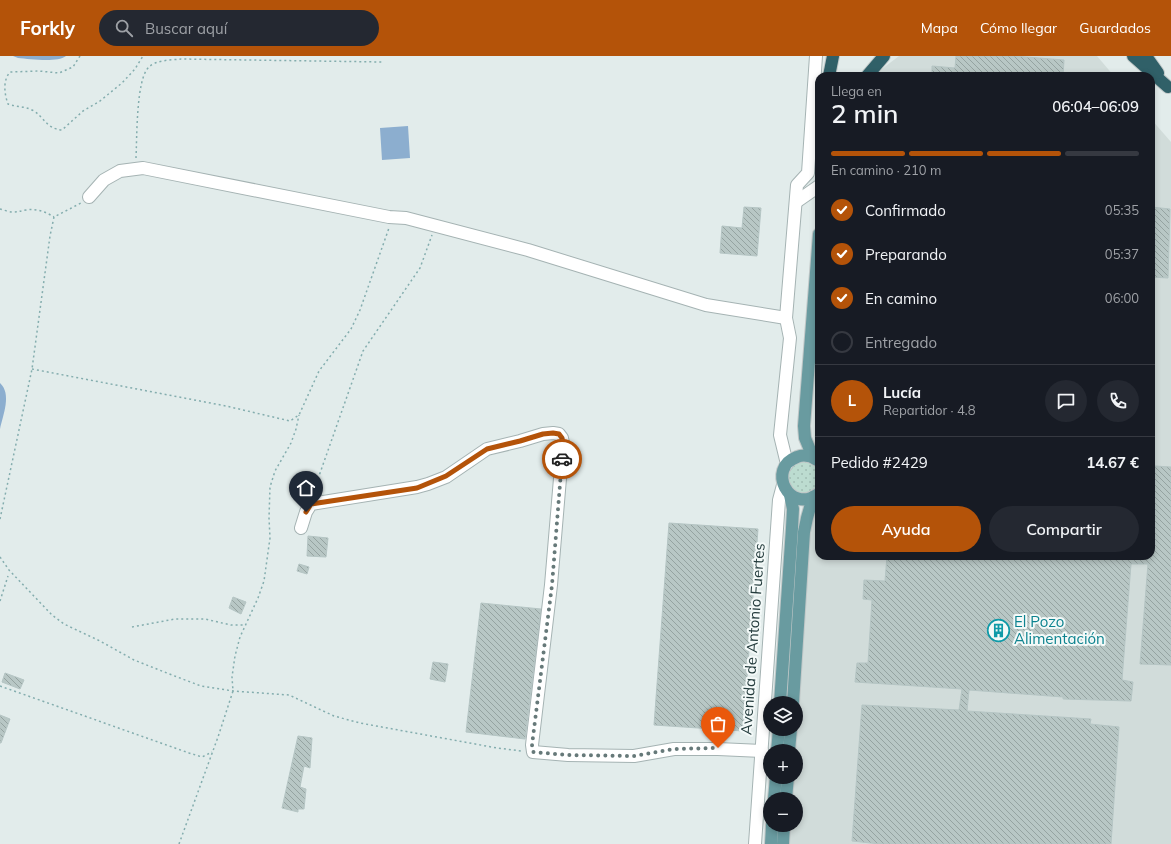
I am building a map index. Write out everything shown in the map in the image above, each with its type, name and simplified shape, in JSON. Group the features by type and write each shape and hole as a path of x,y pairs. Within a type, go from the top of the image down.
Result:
{"highway":[{"path":"828,56 828,72"},
{"path":"829,72 833,56"},
{"path":"870,72 884,56"},
{"path":"1132,56 1149,72"},
{"path":"1146,56 1169,90"},
{"path":"1155,77 1169,90"}],"main road":[{"path":"815,285 804,426 805,438 815,458"},
{"path":"780,696 793,509 782,478 783,470 789,461 804,426"},
{"path":"789,461 798,456 806,456 815,460"},
{"path":"786,490 801,500 815,495"},
{"path":"793,696 804,532 807,518 815,498"},
{"path":"771,844 772,832"},
{"path":"783,844 784,832"}],"street":[{"path":"789,461 780,435 790,338 786,318 797,185 808,174 816,56"},
{"path":"89,197 104,180 120,171 143,168 394,217 406,218 528,250 706,305 786,318"},
{"path":"808,174 815,179"},
{"path":"796,202 815,189"},
{"path":"301,528 306,512 311,504 422,486 446,476 487,449 543,434 559,434 563,443 552,585 532,745 533,752 568,755 634,756 674,749 718,748 762,751"},
{"name":"Avenida de Antonio Fuertes","path":"755,844 779,500 786,490"}],"path":[{"path":"80,56 72,67 59,73 39,71 10,72 6,77 5,83 6,100 8,104 25,107 32,110 55,130 62,130 84,111 100,101 122,83 135,69 143,56"},
{"path":"135,169 140,90 144,73 154,63 181,59 382,62"},
{"path":"0,519 32,369 50,236 54,217 63,211 77,206 89,197"},
{"path":"0,209 18,212 27,209 38,209 54,217"},
{"path":"179,844 232,691 235,656 240,637 264,581 270,538 270,487 276,470 291,443 296,430 299,415 319,371 351,329 360,310 394,217"},
{"path":"311,504 314,486 363,351 420,268 436,225"},
{"path":"32,369 226,406 290,421 299,415"},
{"path":"0,557 10,570 47,609 64,624 100,641 134,660 202,686 232,691 289,695 334,716 360,723 497,748 533,752"},
{"path":"0,601 8,576"},
{"path":"132,626 175,619 205,619 231,625 245,625"},
{"path":"0,686 189,753 202,757 212,752"}],"shaded area":[{"path":"899,56 1097,56 1111,72 878,72"},
{"name":"El Pozo Alimentación","path":"1155,124 1171,142 1171,844 787,844 788,832 803,832 803,792 790,792 791,784 803,784 803,744 794,744 795,736 803,736 803,696 797,696 815,434 815,560 1155,560"}],"green space":[{"path":"797,459 815,462 815,492 794,495 784,473"}],"water":[{"path":"13,56 66,56 62,58 43,60 18,58"},
{"path":"408,126 410,158 382,160 380,128"},
{"path":"0,383 4,388 6,405 0,429"}],"building":[{"path":"956,56 1014,56 1064,60 1063,72 932,72 932,66 955,68"},
{"path":"744,207 761,208 757,256 720,253 722,226 742,228"},
{"path":"1155,207 1170,209 1168,278 1155,277"},
{"name":"El Pozo Alimentación","path":"1155,466 1171,467 1171,665 1140,664 1148,564 1131,564 1122,680 1133,682 1131,701 1063,699 1063,697 969,690 967,711 1091,719 1090,724 1119,727 1111,844 880,844 852,841 862,705 959,710 962,689 855,682 857,663 868,663 872,600 863,599 864,580 885,581 887,560 1155,560"},
{"path":"669,523 758,529 743,731 654,725"},
{"path":"308,536 328,538 326,557 307,556"},
{"path":"299,564 309,567 307,574 297,571"},
{"path":"233,597 246,602 241,614 229,608"},
{"path":"481,603 541,609 525,739 466,732"},
{"path":"433,662 448,664 445,682 430,679"},
{"path":"5,673 24,680 20,689 2,682"},
{"path":"0,715 10,719 1,743 0,743"},
{"path":"298,736 312,738 310,768 304,766 300,787 306,789 304,809 298,809 298,812 282,808"}],"way so far":[{"path":"562,459 552,585 532,745 533,752 568,755 634,756 674,749 718,748"}],"place":[{"name":"El Pozo Alimentación","path":"998,631"}],"route":[{"path":"306,512 311,504 417,488 446,476 487,449 543,434 559,434 563,443 562,459"}]}
